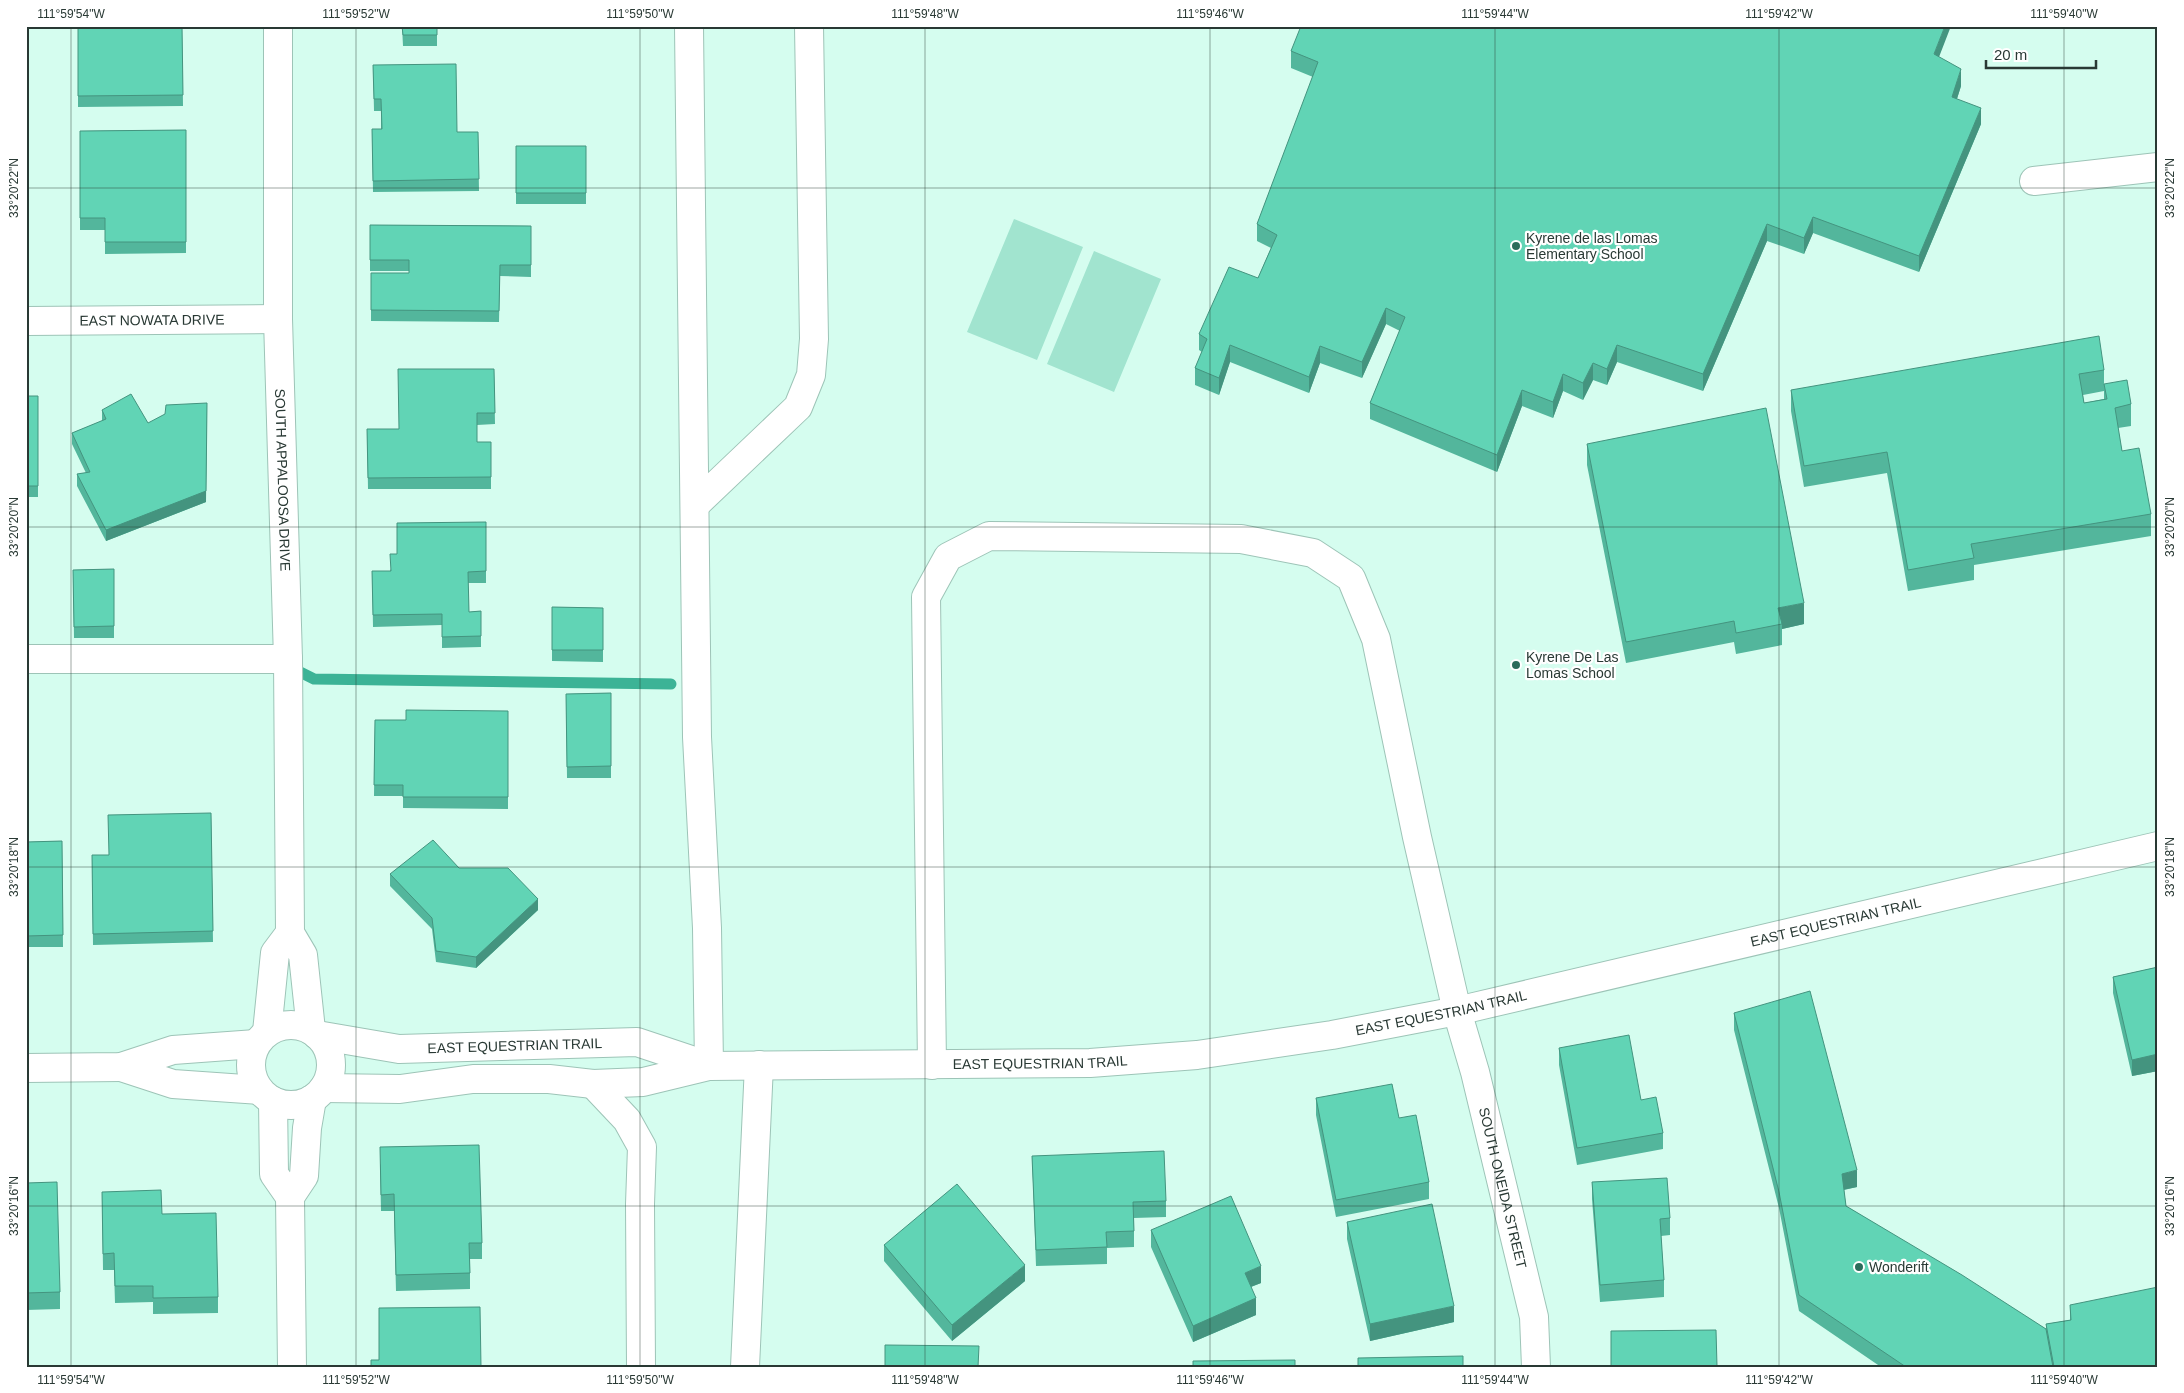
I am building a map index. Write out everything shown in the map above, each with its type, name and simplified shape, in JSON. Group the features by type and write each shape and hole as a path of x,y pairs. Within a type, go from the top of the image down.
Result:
{"street":[{"name":"SOUTH APPALOOSA DRIVE","path":"278,26 278,320 288,659 290,933"},
{"path":"689,26 697,737 706,928 709,1066"},
{"path":"695,504 798,408 811,375 814,339 809,26"},
{"path":"2034,181 2158,167"},
{"name":"EAST NOWATA DRIVE","path":"26,321 278,320"},
{"name":"SOUTH ONEIDA STREET","path":"932,1065 926,597 948,557 989,536 1241,539 1313,553 1351,578 1376,639 1416,837 1456,1012 1475,1072 1534,1317 1536,1367"},
{"path":"26,659 288,659"},
{"name":"EAST EQUESTRIAN TRAIL","path":"318,1093 400,1089 473,1079 549,1079 593,1084 643,1082 709,1066 1090,1063 1197,1055 1332,1035 1456,1012 2158,846"},
{"path":"262,1038 275,953 290,933 303,955 314,1032"},
{"path":"290,1197 304,1176 307,1128 318,1093 329,1077 331,1066 328,1049 314,1032 300,1026 289,1025 278,1027 262,1038 251,1055 250,1068 253,1079 266,1095 274,1174 290,1197 292,1367"},
{"name":"EAST EQUESTRIAN TRAIL","path":"314,1032 400,1049 637,1042 709,1066"},
{"path":"26,1068 121,1067 173,1050 262,1038"},
{"path":"745,1367 759,1065"},
{"path":"121,1067 173,1084 266,1095 286,1105 300,1104 318,1093"},
{"path":"593,1084 627,1120 642,1147 640,1204 641,1367"}],"green space":[{"path":"1014,219 1083,247 1037,360 967,332"},
{"path":"1094,251 1161,279 1114,392 1047,364"}],"building":[{"path":"78,26 182,26 183,95 78,96"},
{"path":"402,26 437,26 437,35 403,35"},
{"name":"Kyrene de las Lomas Elementary School","path":"1301,26 1945,26 1934,54 1961,69 1952,97 1981,108 1919,256 1813,217 1804,238 1767,224 1703,374 1617,345 1607,369 1593,363 1583,383 1563,374 1553,402 1522,390 1497,455 1370,403 1405,317 1386,308 1362,362 1320,346 1309,377 1230,345 1219,378 1195,368 1207,339 1199,334 1229,267 1258,278 1277,235 1257,224 1318,62 1291,51"},
{"path":"456,64 457,132 478,132 479,179 373,181 372,129 382,129 381,99 374,99 373,65"},
{"path":"186,130 186,242 105,242 105,218 80,218 80,131"},
{"path":"516,146 586,146 586,193 516,193"},
{"path":"370,225 531,226 531,265 500,265 499,311 371,310 371,273 409,273 409,260 370,260"},
{"path":"2099,336 2104,370 2079,374 2084,403 2107,399 2104,384 2127,380 2131,404 2115,408 2122,451 2139,448 2151,514 1971,544 1974,558 1908,570 1887,452 1804,466 1791,390"},
{"path":"398,369 494,369 495,413 477,413 477,442 491,442 491,477 368,478 367,429 399,429"},
{"path":"131,394 148,423 165,414 166,405 207,403 206,491 106,530 77,474 90,472 72,433 106,419 102,410"},
{"path":"26,396 38,396 38,486 26,486"},
{"path":"1766,408 1804,603 1778,608 1782,624 1736,633 1734,621 1626,642 1587,444"},
{"path":"486,522 486,571 468,572 469,612 481,611 481,636 442,637 442,614 373,615 372,571 391,571 390,554 397,554 397,523"},
{"path":"114,569 114,626 74,627 73,570"},
{"path":"552,607 603,608 603,650 552,650"},
{"path":"611,693 611,766 567,767 566,694"},
{"path":"406,710 508,711 508,797 403,797 403,785 374,785 375,720 406,720"},
{"path":"211,813 213,931 93,934 92,855 109,855 108,815"},
{"path":"433,840 459,868 508,868 538,899 476,957 436,951 432,918 390,874"},
{"path":"62,841 63,935 26,936 26,842"},
{"path":"2158,967 2158,1054 2132,1060 2113,977"},
{"path":"1810,991 1857,1170 1842,1174 1846,1206 1962,1275 2046,1329 2053,1367 1906,1367 1799,1295 1779,1192 1734,1013"},
{"path":"1629,1035 1641,1100 1656,1097 1663,1133 1577,1148 1559,1048"},
{"path":"1392,1084 1399,1118 1416,1115 1429,1182 1336,1200 1316,1098"},
{"path":"479,1145 482,1243 469,1243 470,1273 396,1275 394,1194 381,1195 380,1147"},
{"path":"1164,1151 1166,1201 1133,1202 1134,1231 1106,1232 1107,1247 1036,1250 1032,1156"},
{"path":"1667,1178 1670,1218 1660,1219 1664,1280 1600,1285 1592,1182"},
{"path":"57,1182 60,1292 26,1293 26,1183"},
{"path":"957,1184 1025,1265 952,1325 884,1245"},
{"path":"161,1190 162,1214 216,1213 218,1297 153,1298 153,1286 115,1286 114,1253 103,1254 102,1192"},
{"path":"1231,1196 1261,1266 1245,1273 1256,1298 1193,1326 1151,1230"},
{"path":"1432,1204 1454,1306 1370,1324 1347,1222"},
{"path":"2158,1287 2158,1367 2054,1367 2046,1324 2071,1320 2070,1305"},
{"path":"480,1307 481,1367 371,1367 371,1360 379,1360 379,1308"},
{"path":"1716,1330 1717,1366 1611,1367 1611,1331"},
{"path":"885,1345 979,1346 978,1367 885,1367"},
{"path":"1463,1356 1463,1367 1358,1367 1358,1358"},
{"path":"1295,1360 1295,1367 1193,1367 1193,1361"}],"waterway":[{"path":"288,666 314,679 671,684"}],"place":[{"name":"Kyrene de las Lomas Elementary School","path":"1516,246"},
{"name":"Kyrene De Las Lomas School","path":"1516,665"},
{"name":"Wonderift","path":"1859,1267"}]}
